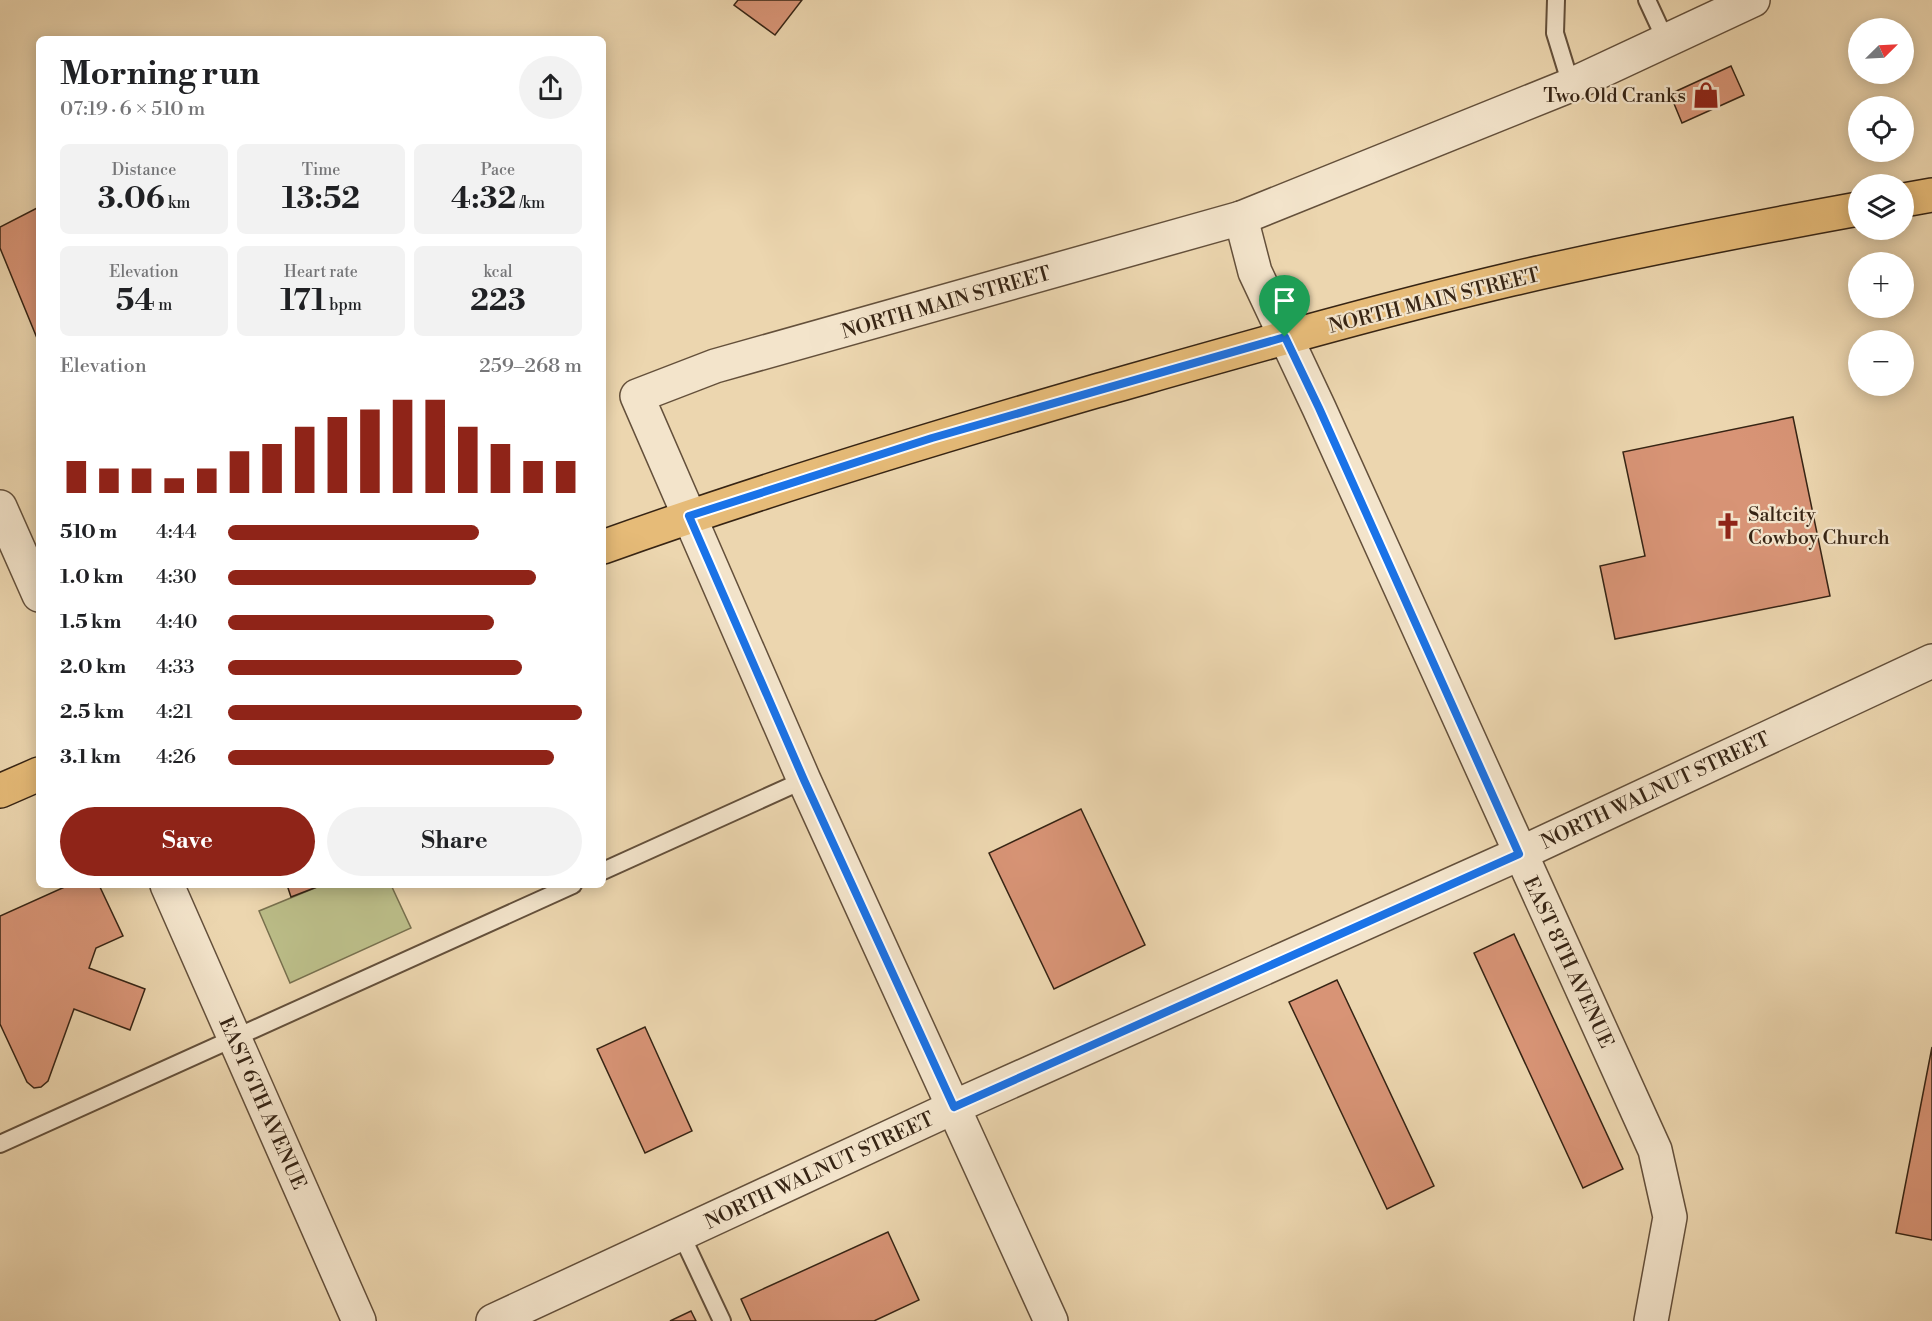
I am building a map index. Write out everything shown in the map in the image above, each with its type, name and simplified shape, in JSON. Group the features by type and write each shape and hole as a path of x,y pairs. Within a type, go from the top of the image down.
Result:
{"main road":[{"path":"1914,198 1932,195"},
{"name":"NORTH MAIN STREET","path":"606,546 689,516 932,438 1285,337 1513,279 1848,211"},
{"path":"0,791 36,775"}],"street":[{"name":"NORTH MAIN STREET","path":"689,516 638,396 715,366 1241,218 1571,85 1753,0"},
{"name":"EAST 8TH AVENUE","path":"1241,218 1255,272 1319,408 1655,1150 1670,1217 1651,1321"},
{"path":"0,507 36,588"},
{"path":"689,516 804,780 1051,1321"},
{"name":"NORTH WALNUT STREET","path":"493,1321 954,1107 1519,854 1932,661"},
{"name":"EAST 6TH AVENUE","path":"168,888 359,1321"}],"lane":[{"path":"1556,0 1555,33 1571,85"},
{"path":"1647,0 1666,40"},
{"path":"606,870 804,780"},
{"path":"0,1144 566,888"},
{"path":"681,1234 722,1321"}],"green space":[{"path":"315,888 392,888 411,928 290,983 259,911"}],"building":[{"path":"738,0 802,0 775,35 734,5"},
{"path":"1731,66 1744,95 1682,123 1670,94"},
{"path":"36,209 36,336 0,248 0,227"},
{"path":"1793,417 1830,596 1615,639 1600,566 1645,556 1623,452"},
{"path":"1081,809 1145,945 1054,989 989,853"},
{"path":"62,888 100,888 123,936 96,948 89,968 145,989 130,1030 74,1009 48,1081 41,1087 34,1088 27,1082 0,1024 0,916"},
{"path":"288,888 314,888 291,897"},
{"path":"1514,934 1623,1169 1583,1188 1474,953"},
{"path":"1337,980 1434,1186 1387,1209 1289,1002"},
{"path":"645,1027 692,1131 645,1153 597,1049"},
{"path":"1932,1047 1932,1240 1896,1233"},
{"path":"888,1232 919,1300 874,1321 751,1321 741,1299"},
{"path":"691,1311 696,1321 670,1321"}],"place":[{"name":"Two Old Cranks","path":"1706,95"},
{"name":"Saltcity Cowboy Church","path":"1728,526"}],"route":[{"path":"1285,337 1519,854 954,1107 804,780 689,516 932,438 1285,337"}]}
